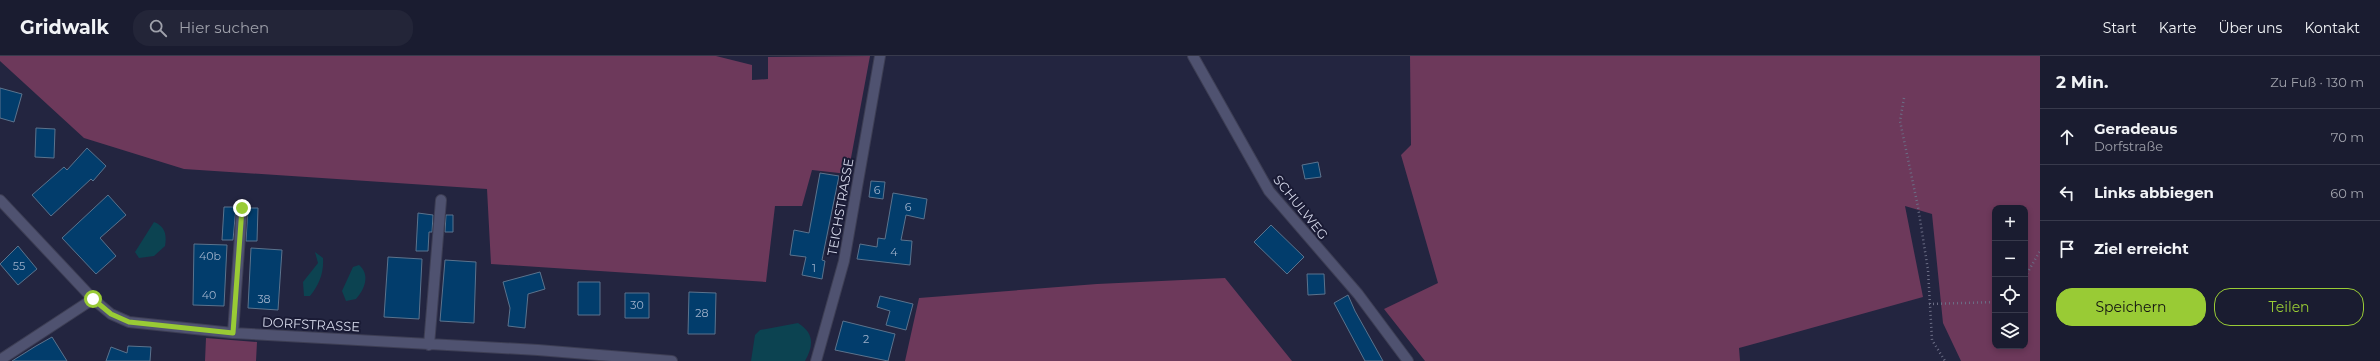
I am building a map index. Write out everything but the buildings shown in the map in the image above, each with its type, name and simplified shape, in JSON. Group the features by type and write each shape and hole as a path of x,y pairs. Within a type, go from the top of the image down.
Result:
{"street":[{"name":"TEICHSTRASSE","path":"816,361 844,261 880,56"},
{"name":"SCHULWEG","path":"1193,56 1269,191 1358,294 1408,361"},
{"name":"DORFSTRASSE","path":"0,200 93,299 111,314 129,322 233,333 538,350 672,361"},
{"path":"429,345 440,200"},
{"path":"233,333 242,208"},
{"path":"0,360 93,299"}],"path":[{"path":"1904,98 1900,121 1918,207 1928,270 1932,340 1945,361"},
{"path":"2028,272 2040,251"},
{"path":"1930,304 1992,302"}],"shaded area":[{"path":"0,56 716,56 752,65 752,80 768,79 768,57 870,56 848,174 812,170 802,206 775,206 766,282 491,264 487,189 184,169 84,138 0,61"},
{"path":"1410,56 2040,56 2040,361 1961,361 1943,323 1932,214 1905,206 1923,297 1739,348 1740,361 1425,361 1384,309 1438,283 1401,155 1411,145"},
{"path":"1225,278 1292,361 905,361 919,298 1097,284"},
{"path":"206,338 257,342 256,361 205,361"}],"water":[{"path":"154,222 163,228 166,238 165,246 154,256 139,258 135,252"},
{"path":"315,252 323,258 322,274 316,288 310,296 304,296 303,282 318,263"},
{"path":"359,265 365,273 364,287 356,299 346,301 342,291 353,267"},
{"path":"798,323 807,331 811,340 810,350 805,361 751,361 755,335 760,330"}],"route":[{"path":"93,299 101,307 120,320 144,325 233,333 242,208"}]}
